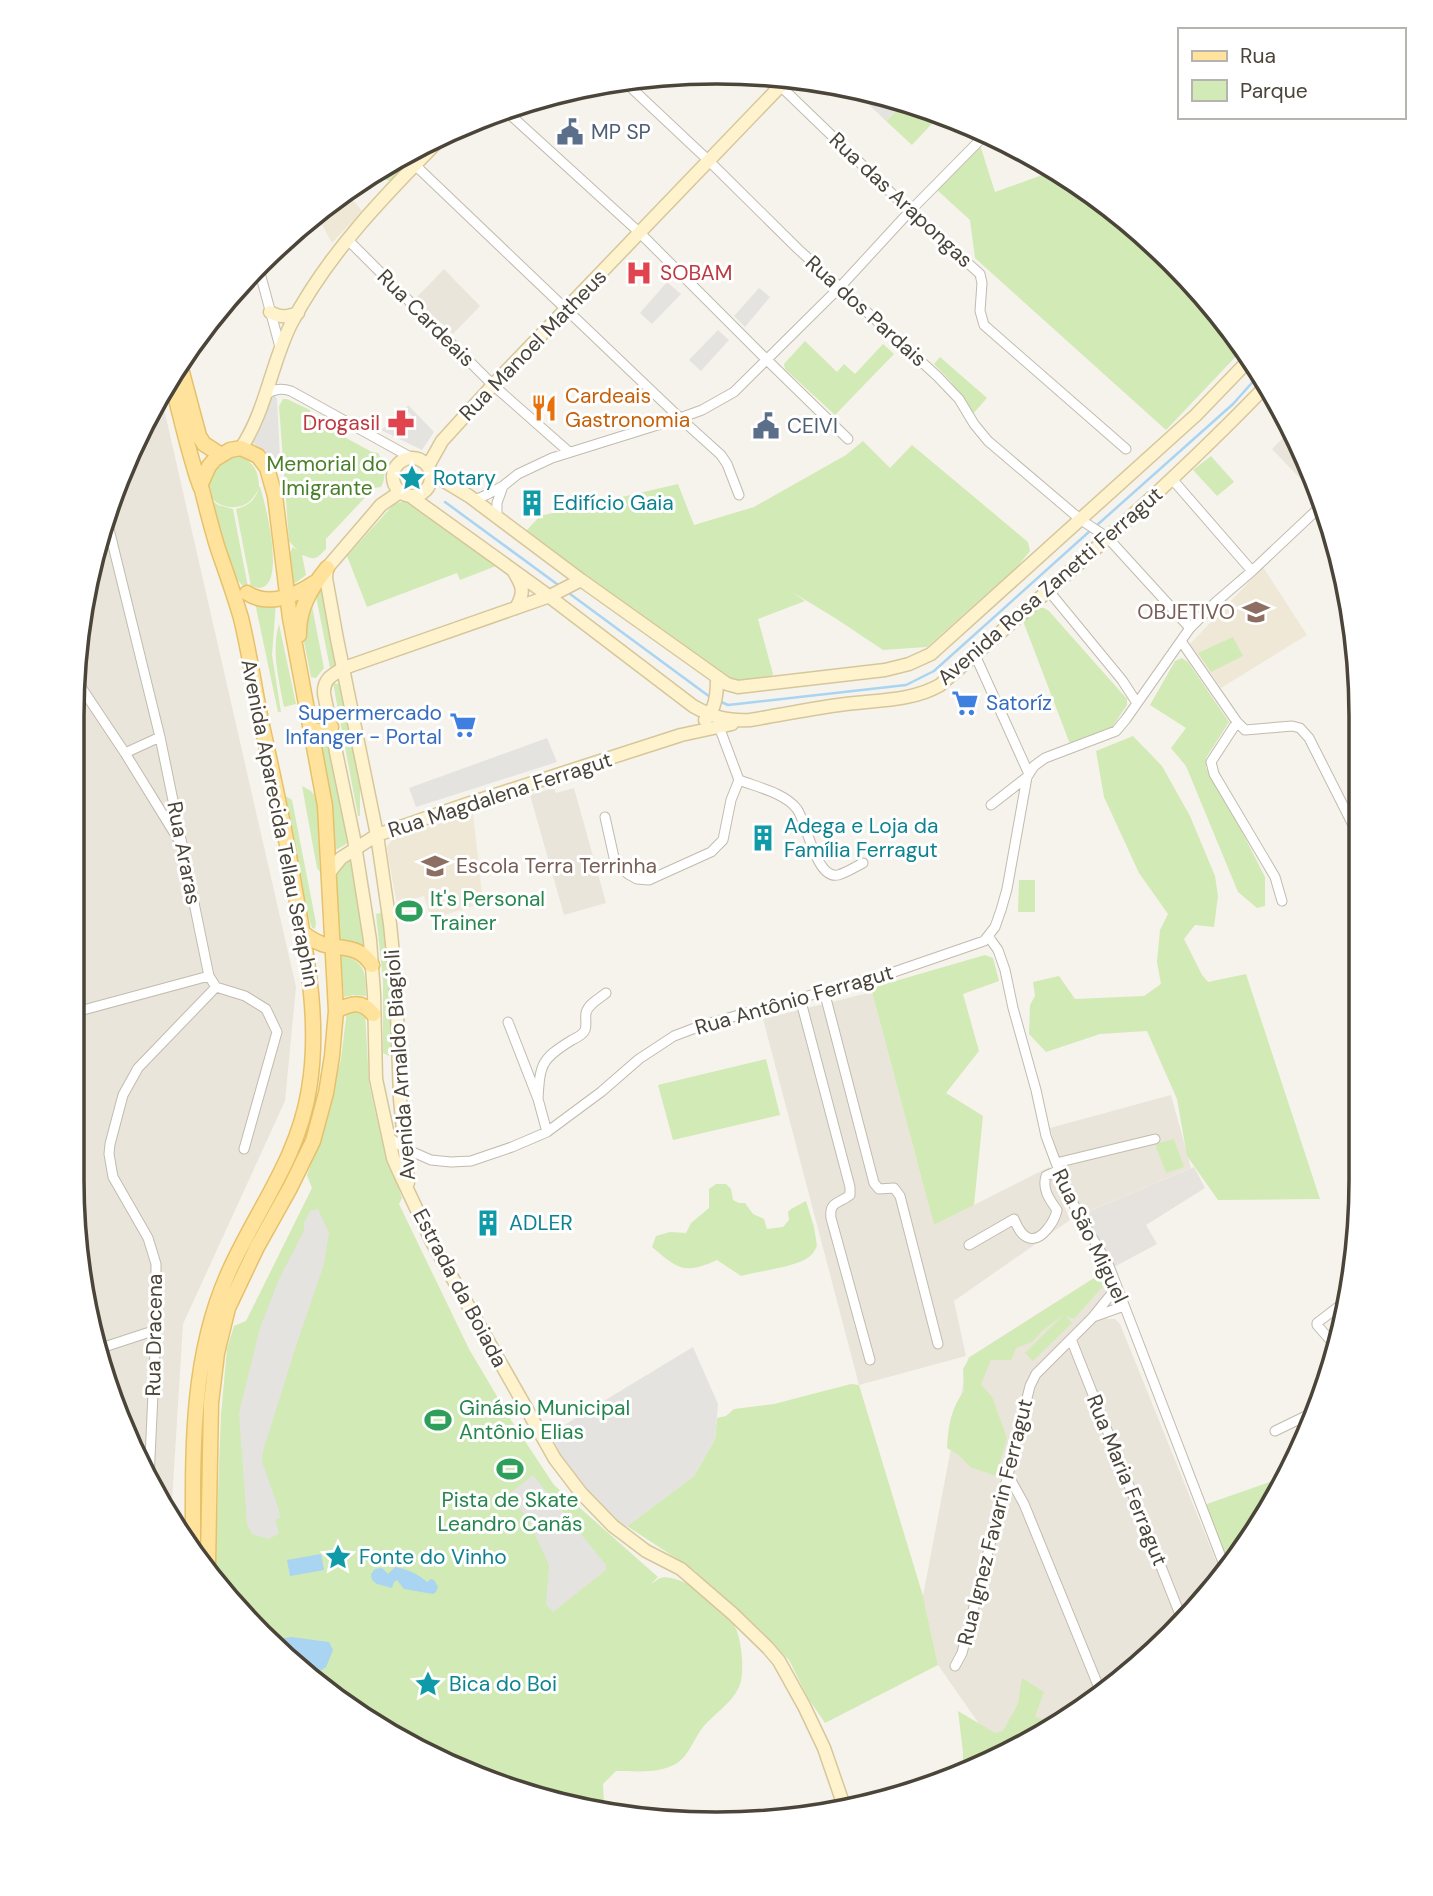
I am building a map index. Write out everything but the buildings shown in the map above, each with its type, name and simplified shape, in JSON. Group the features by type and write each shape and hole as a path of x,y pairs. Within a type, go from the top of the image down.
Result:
{"main road":[{"name":"Rua Manoel Matheus","path":"429,469 442,441 493,385 779,87"},
{"path":"200,486 209,466 221,455 241,448 251,432 280,347 317,281 347,239 423,156"},
{"path":"270,312 282,317 298,313"},
{"name":"Avenida Rosa Zanetti Ferragut","path":"429,469 727,684 738,687 885,670 909,664 931,654 1196,415 1243,366"},
{"path":"183,377 199,436 204,444 221,455"},
{"path":"174,392 200,486"},
{"name":"Avenida Rosa Zanetti Ferragut","path":"405,494 550,596 693,706 709,716 734,721 750,720 929,692 940,685 1172,479 1259,393"},
{"name":"Avenida Aparecida Tellau Seraphin","path":"208,1555 211,1403 217,1353 228,1308 313,1141 326,1093 337,1011 325,806 287,596 275,496 267,468 258,456 241,448"},
{"path":"412,458 423,461 429,469 431,479 426,490 416,496 397,489 393,479 395,469 402,461 412,458"},
{"name":"Avenida Aparecida Tellau Seraphin","path":"193,1534 196,1399 203,1350 215,1305 227,1275 276,1185 297,1137 309,1088 313,1042 312,993 282,811 243,628 200,486"},
{"path":"302,681 300,616 316,582 381,505 405,494"},
{"name":"Avenida Arnaldo Biagioli","path":"327,568 327,589 377,835 387,899 396,984 400,1099 409,1191"},
{"path":"514,572 522,586 522,597 516,608"},
{"path":"228,574 254,598 267,600 300,592 316,582"},
{"path":"247,593 259,594 270,590 285,574"},
{"path":"344,668 550,596 581,580"},
{"name":"Avenida Arnaldo Biagioli","path":"344,668 325,682 324,694 359,846 372,965 376,1079 393,1157 409,1191"},
{"path":"709,716 715,704 716,678"},
{"name":"Rua Magdalena Ferragut","path":"681,735 709,716"},
{"name":"Rua Magdalena Ferragut","path":"329,873 341,858 377,835 681,735 750,720"},
{"path":"312,730 331,727"},
{"path":"359,846 372,810"},
{"path":"365,904 381,904 387,899"},
{"path":"302,932 318,943 353,949 366,957 372,965"},
{"path":"337,1011 351,1003 367,1007 373,1014"},
{"path":"376,1068 392,1064 399,1067"},
{"name":"Estrada da Boiada","path":"409,1191 438,1253 555,1459 581,1493 614,1526 646,1551 681,1569 733,1614 779,1661 824,1748 842,1800"}],"street":[{"name":"Rua das Arapongas","path":"792,88 909,211 979,274 982,283 981,311 984,325 1126,449"},
{"name":"Rua dos Pardais","path":"632,89 959,399 988,441 1081,520 1107,537 1190,628"},
{"path":"514,118 640,233 848,439"},
{"path":"469,496 477,499 552,458 680,418 702,410 734,392 841,286 909,211 980,142"},
{"path":"415,165 721,455 739,495"},
{"name":"Rua Cardeais","path":"347,239 493,385 569,452"},
{"path":"261,277 280,347"},
{"path":"266,394 282,388 291,391 412,458"},
{"path":"1172,479 1252,571"},
{"path":"497,518 497,503 503,486"},
{"path":"991,805 1045,758 1116,731 1190,628 1315,512"},
{"name":"Rua Araras","path":"109,544 160,737 209,976 216,988"},
{"path":"1048,590 1122,680 1137,703"},
{"path":"1181,641 1245,730 1292,726 1302,730 1349,817"},
{"path":"975,655 1028,774 1007,888 995,927 988,936"},
{"path":"85,692 181,843"},
{"path":"605,817 615,862 638,879 649,880 718,847 723,840 731,800 739,780 720,726 709,716"},
{"path":"1237,722 1211,762 1214,774 1275,877 1282,901"},
{"path":"125,752 160,737"},
{"path":"739,780 787,799 798,810 821,867 830,875 837,876 863,863"},
{"name":"Rua Antônio Ferragut","path":"388,1137 431,1160 451,1162 471,1161 513,1147 547,1132 592,1099 639,1059 674,1036 703,1025 894,972 984,941 988,936"},
{"name":"Rua São Miguel","path":"988,936 998,950 1005,970 1046,1136 1057,1167 1077,1212 1109,1266 1222,1559"},
{"path":"84,1010 209,976"},
{"path":"216,988 245,996 267,1009 277,1032 244,1149"},
{"name":"Rua Dracena","path":"150,1461 156,1264 148,1238 113,1177 110,1144 123,1095 138,1068 216,988"},
{"path":"824,991 874,1183 879,1189 894,1188 900,1196 938,1344"},
{"path":"538,1099 539,1076 544,1062 551,1052 585,1031 588,1008 606,993"},
{"path":"800,998 850,1188 850,1195 832,1205 830,1210 870,1360"},
{"path":"509,1022 538,1099 547,1132"},
{"path":"969,1245 1014,1219 1021,1233 1028,1238 1034,1238 1055,1219 1057,1210 1043,1184 1046,1176 1057,1167 1155,1139"},
{"name":"Rua Ignez Favarin Ferragut","path":"955,1666 962,1653 1030,1386 1036,1374 1092,1318 1117,1287"},
{"name":"Rua Ignez Favarin Ferragut","path":"1092,1318 1124,1306"},
{"path":"1328,1338 1317,1322 1336,1308"},
{"path":"107,1346 156,1330"},
{"name":"Rua Maria Ferragut","path":"1071,1339 1179,1611"},
{"path":"1275,1431 1303,1418"},
{"path":"1009,1475 1024,1504 1098,1684"}],"shaded area":[{"path":"867,103 896,111 886,121"},
{"path":"353,200 362,211 332,243 321,223"},
{"path":"444,269 480,306 453,334 415,299"},
{"path":"667,282 681,294 652,324 640,313"},
{"path":"759,288 770,297 745,327 734,316"},
{"path":"718,330 729,340 701,371 689,360"},
{"path":"274,394 277,399 280,458 273,461 266,452 251,442 268,396"},
{"path":"408,405 434,432 422,450 381,430 386,426 402,434 415,419 405,409"},
{"path":"164,409 296,987 285,1101 183,1324 172,1501 132,1422 106,1343 89,1262 84,1179 84,716 89,634 96,593 118,513 132,474"},
{"path":"1284,437 1304,482 1272,449"},
{"name":"OBJETIVO","path":"1263,567 1307,635 1221,688 1190,644"},
{"path":"547,738 557,762 416,807 409,788"},
{"path":"554,788 556,793 574,788 606,903 564,915 530,795"},
{"name":"Escola Terra Terrinha","path":"473,813 483,903 431,919 424,896 397,904 387,846 391,841"},
{"path":"872,992 934,1225 1049,1167 1070,1220 954,1301 966,1356 859,1385 763,1019"},
{"path":"1171,1095 1191,1168 1082,1214 1064,1174 1050,1128"},
{"path":"1194,1167 1205,1188 1146,1225 1157,1244 1114,1267 1085,1213"},
{"path":"318,1209 329,1233 324,1264 263,1451 262,1462 280,1518 275,1520 279,1533 268,1539 252,1534 247,1524 239,1413 260,1328 279,1279 304,1231 304,1223 310,1211"},
{"path":"1102,1273 1106,1291 1100,1300 1107,1319 1115,1319 1120,1324 1218,1565 1164,1627 1134,1655 1068,1705 995,1747 938,1665 923,1596 968,1358"},
{"path":"693,1347 718,1404 715,1439 694,1476 626,1527 609,1515 563,1460 551,1433"},
{"path":"533,1475 606,1565 606,1570 553,1612 546,1604 549,1565 526,1515 511,1500 509,1494"}],"green space":[{"path":"896,111 933,123 912,145 886,121"},
{"path":"980,145 995,192 1042,175 1102,215 1164,269 1192,299 1236,356 1166,430 975,258 970,220 937,190"},
{"path":"412,162 393,182 384,179"},
{"path":"805,341 837,372 844,364 855,374 883,344 894,354 835,415 785,369 784,364"},
{"path":"940,357 987,398 972,415 952,383 934,364"},
{"name":"Memorial do Imigrante","path":"283,399 310,410 311,419 378,453 384,470 381,487 374,488 326,539 326,549 315,558 302,555 306,575 294,584 289,561 293,547 298,551 289,541 279,406"},
{"path":"863,441 890,468 912,445 1028,542 1030,551 1016,568 927,647 883,650 792,592 805,601 758,619 773,674 769,679 739,682 727,678 526,531 540,516 678,484 694,525 754,507 846,455"},
{"path":"236,455 250,463 256,471 270,529 273,566 270,580 263,587 251,586 236,509 251,502 259,488 250,501 233,507 220,505 208,491 212,464"},
{"path":"1211,456 1234,482 1217,496 1193,470"},
{"path":"210,499 218,505 233,509 248,587 242,585 232,574"},
{"path":"409,503 496,566 460,580 457,573 367,607 347,556 394,504"},
{"path":"320,585 336,664 330,668 315,591"},
{"path":"311,601 324,668 316,678 311,677 302,632"},
{"path":"276,602 272,655 281,712 278,712 255,603"},
{"path":"1039,608 1049,611 1127,699 1127,705 1111,729 1070,744 1023,621"},
{"path":"279,624 296,704 284,707 276,655"},
{"path":"1233,637 1243,656 1211,672 1198,653"},
{"path":"1182,658 1188,662 1229,722 1206,758 1206,768 1265,877 1265,906 1257,908 1238,892 1186,766 1171,748 1186,728 1150,705 1175,661"},
{"path":"333,683 339,684 341,688 362,788 360,816 358,816"},
{"path":"1133,736 1162,766 1190,816 1215,876 1218,896 1214,927 1195,925 1184,939 1208,982 1246,974 1320,1199 1218,1200 1187,1156 1177,1099 1147,1031 1100,1034 1046,1052 1029,1034 1030,1005 1035,996 1033,982 1059,976 1075,999 1144,996 1161,984 1157,962 1160,930 1168,914 1139,873 1104,797 1096,751"},
{"path":"327,739 348,843 334,851 319,740"},
{"path":"302,786 317,798 320,872 317,868"},
{"path":"281,793 292,800 315,929 312,928 298,885"},
{"path":"350,859 364,948 337,943 333,891 336,869"},
{"path":"1019,880 1035,880 1035,912 1018,912"},
{"path":"384,912 391,969 393,1050 389,1056 383,1053 383,981 376,914"},
{"path":"343,955 356,961 363,970 366,996 344,997"},
{"path":"985,955 993,958 999,981 963,994 979,1051 946,1093 983,1116 974,1205 934,1225 872,992 878,986"},
{"path":"347,1010 365,1012 369,1084 381,1136 402,1198 399,1204 469,1349 554,1485 658,1577 651,1584 660,1578 669,1578 692,1586 724,1612 736,1629 740,1642 742,1675 732,1698 703,1727 683,1758 676,1763 660,1770 616,1771 603,1784 604,1802 553,1790 474,1764 400,1727 331,1681 299,1655 269,1627 215,1565 221,1415 227,1349 234,1326 246,1321 312,1188 307,1175 341,1059"},
{"path":"766,1059 780,1115 673,1140 658,1085"},
{"path":"1174,1139 1184,1167 1166,1173 1155,1144"},
{"path":"716,1184 726,1184 731,1189 733,1200 745,1203 753,1214 764,1219 767,1229 783,1227 789,1220 788,1212 806,1201 817,1246 813,1253 797,1263 741,1276 717,1260 689,1268 675,1265 652,1247 656,1236 670,1232 686,1233 691,1223 709,1208 709,1189"},
{"path":"1099,1275 1103,1286 1074,1319 1066,1316 1072,1323 1033,1361 1025,1353 1064,1314 1032,1342 1016,1348 1011,1360 991,1360 981,1384 992,1397 1007,1438 996,1476 970,1467 959,1455 947,1448 951,1418 964,1391 963,1369 970,1357"},
{"path":"851,1384 859,1385 923,1596 938,1665 825,1723 808,1698 789,1660 694,1570 627,1526 694,1476 715,1439 717,1418 726,1416 734,1409 774,1404"},
{"path":"1272,1481 1225,1555 1204,1505"},
{"path":"1022,1678 1044,1692 1035,1717 1045,1719 963,1762 958,1711 995,1733 1003,1731 1018,1704"}],"water":[{"path":"321,1554 324,1570 290,1576 287,1560"},
{"path":"395,1567 412,1572 427,1582 434,1580 438,1587 436,1592 433,1594 404,1589 397,1580 392,1588 372,1580 371,1574 375,1569 382,1568 388,1574"},
{"path":"291,1637 329,1642 333,1650 326,1667 319,1671 281,1638"}],"waterway":[{"path":"1096,526 1233,404 1253,382"},
{"path":"445,502 561,587"},
{"path":"719,701 728,705 906,685 934,671 1091,530"},
{"path":"566,591 710,697"}],"place":[{"name":"MP SP","path":"570,132"},
{"name":"SOBAM","path":"639,273"},
{"name":"Cardeais Gastronomia","path":"544,408"},
{"name":"Drogasil","path":"401,423"},
{"name":"CEIVI","path":"766,426"},
{"name":"Rotary","path":"412,478"},
{"name":"Edifício Gaia","path":"532,503"},
{"name":"OBJETIVO","path":"1256,612"},
{"name":"Satoríz","path":"965,703"},
{"name":"Supermercado Infanger - Portal","path":"463,725"},
{"name":"Adega e Loja da Família Ferragut","path":"763,838"},
{"name":"Escola Terra Terrinha","path":"435,866"},
{"name":"It's Personal Trainer","path":"409,911"},
{"name":"ADLER","path":"488,1223"},
{"name":"Ginásio Municipal Antônio Elias","path":"438,1420"},
{"name":"Pista de Skate Leandro Canãs","path":"510,1469"},
{"name":"Fonte do Vinho","path":"338,1557"},
{"name":"Bica do Boi","path":"428,1684"}]}
